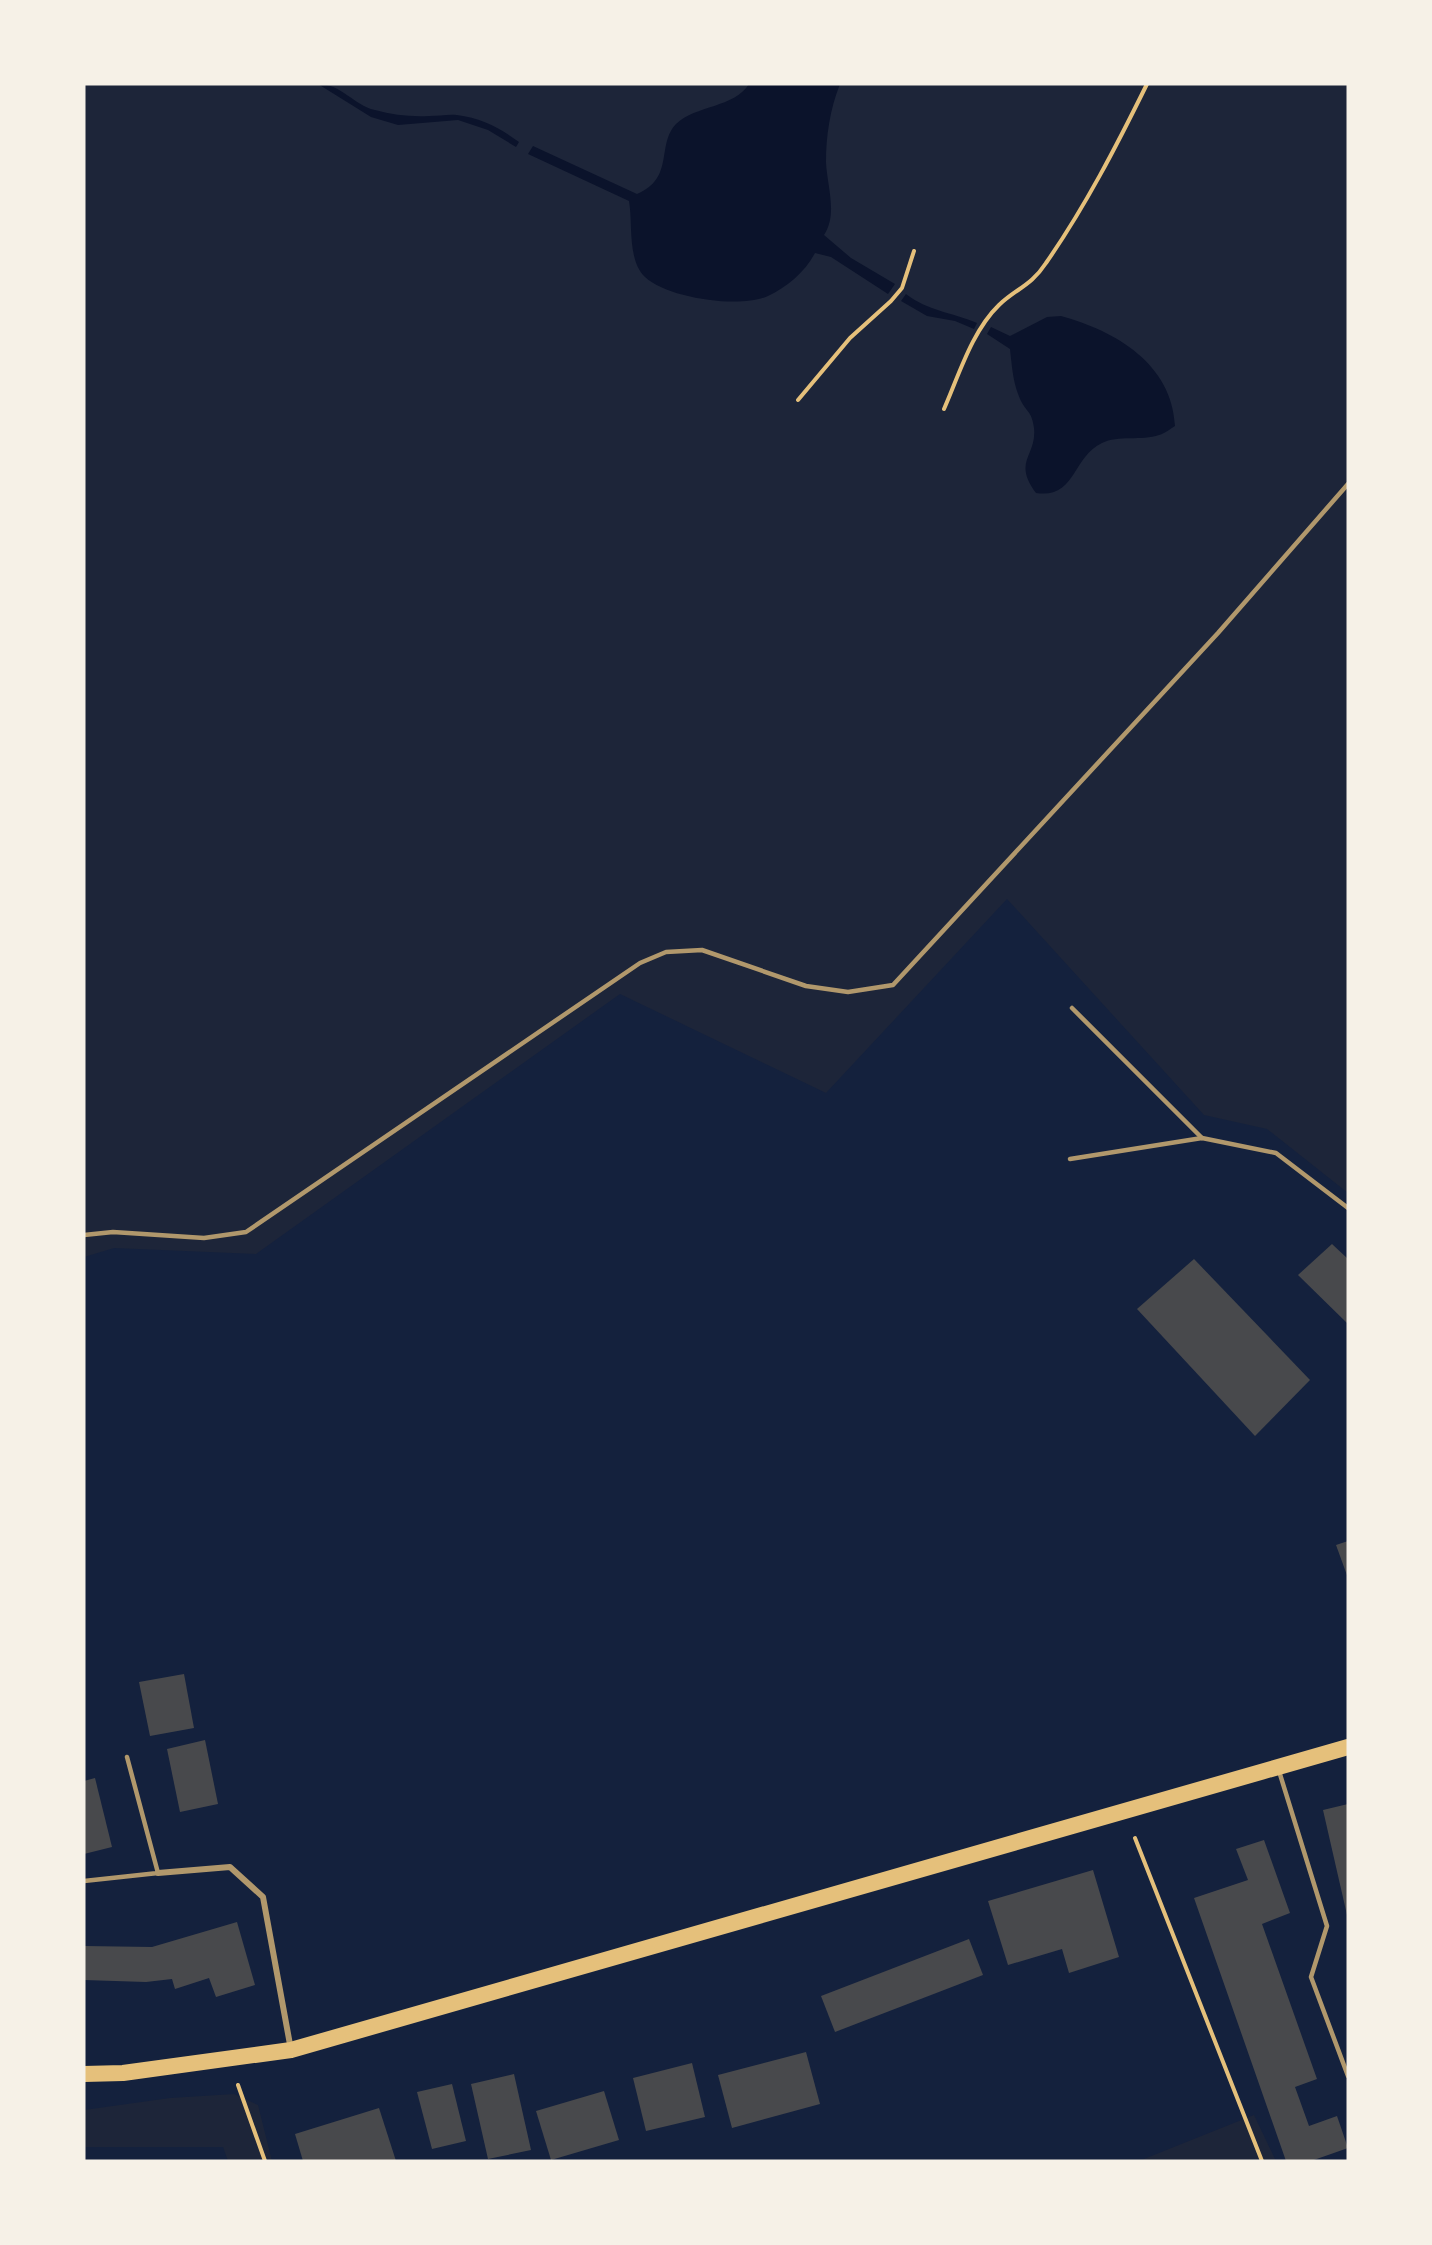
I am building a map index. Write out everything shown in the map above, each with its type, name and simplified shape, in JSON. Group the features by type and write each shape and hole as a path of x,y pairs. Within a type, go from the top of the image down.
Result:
{"highway":[{"path":"84,2074 123,2073 291,2050 1348,1746"}],"street":[{"path":"158,1873 230,1867 263,1897 291,2050"}],"lane":[{"path":"84,1235 113,1232 204,1239 246,1232 640,963 666,952 702,950 806,986 848,992 893,985 1218,633 1348,484"},
{"path":"1072,1008 1202,1138"},
{"path":"1070,1159 1202,1138 1276,1153 1348,1208"},
{"path":"84,1881 158,1873 127,1757"},
{"path":"1277,1767 1327,1926 1311,1977 1348,2076"}],"path":[{"path":"944,409 985,321 1000,304 1033,281 1047,261 1119,142 1147,84"},
{"path":"798,400 850,338 902,288 914,251"},
{"path":"1125,1811 1262,2161"},
{"path":"229,2059 265,2161"}],"shaded area":[{"path":"84,84 1348,84 1348,1193 1267,1129 1204,1115 1007,899 826,1093 620,994 256,1254 114,1248 84,1257"},
{"path":"318,84 334,87 360,104 382,112 416,116 457,115 482,121 519,142 516,147 488,130 458,120 398,125 371,117"},
{"path":"749,84 840,84 828,132 826,162 831,209 824,235 851,258 895,284 888,294 831,257 815,253 801,273 789,283 768,296 756,300 723,301 686,296 670,291 655,284 639,270 633,251 629,201 528,154 533,146 637,194 649,187 656,179 661,170 670,132 676,124 694,113 734,98"},
{"path":"906,294 931,308 977,323 974,329 955,321 927,316 901,301"},
{"path":"1061,316 1102,331 1138,353 1164,385 1171,404 1175,426 1163,434 1152,437 1115,439 1102,443 1092,449 1067,484 1049,493 1036,493 1026,473 1027,459 1034,438 1032,418 1018,393 1010,349 987,334 991,327 1010,336 1047,317"},
{"path":"234,2094 258,2105 272,2161 228,2161 223,2147 84,2147 84,2110 170,2098"},
{"path":"1254,2115 1276,2161 1139,2161"}],"building":[{"path":"1332,1244 1348,1259 1348,1324 1298,1275"},
{"path":"1194,1259 1310,1380 1255,1436 1137,1309"},
{"path":"1348,1541 1348,1578 1336,1545"},
{"path":"184,1674 194,1728 150,1736 139,1682"},
{"path":"205,1740 218,1804 180,1812 167,1749"},
{"path":"95,1778 112,1847 84,1854 84,1781"},
{"path":"1348,1804 1348,1915 1347,1915 1323,1810"},
{"path":"1264,1840 1290,1913 1262,1924 1317,2079 1295,2087 1309,2126 1337,2116 1348,2148 1311,2161 1286,2161 1194,1898 1248,1880 1236,1849"},
{"path":"1093,1870 1119,1957 1069,1973 1062,1949 1008,1965 988,1901"},
{"path":"237,1922 255,1985 216,1997 209,1978 175,1989 172,1979 146,1982 84,1980 84,1946 152,1947"},
{"path":"969,1939 983,1975 835,2032 821,1996"},
{"path":"806,2052 820,2104 732,2128 718,2075"},
{"path":"692,2063 705,2117 646,2131 633,2078"},
{"path":"514,2074 531,2150 488,2159 471,2084"},
{"path":"452,2084 466,2141 432,2149 417,2092"},
{"path":"604,2091 619,2140 551,2160 536,2111"},
{"path":"379,2108 396,2161 303,2161 295,2134"}]}
